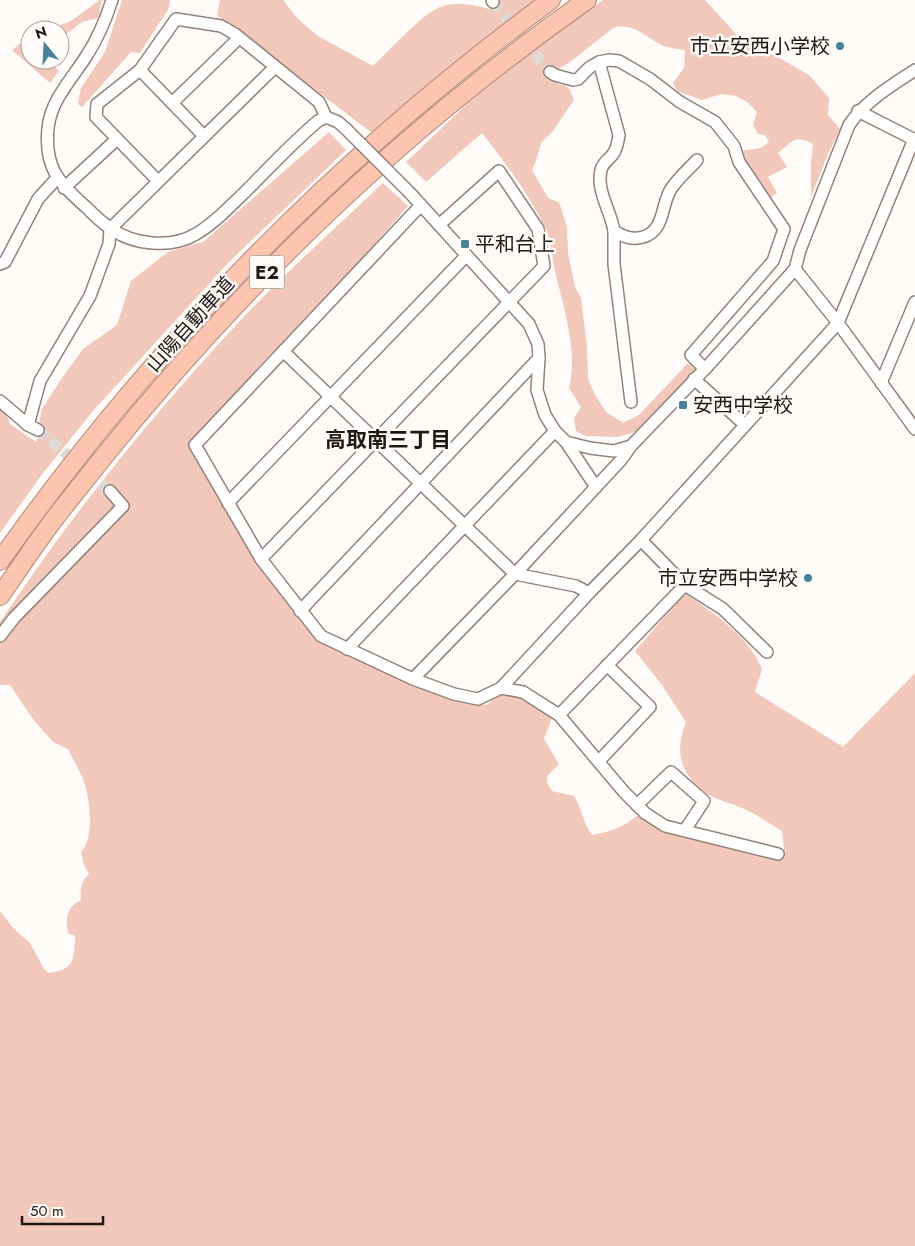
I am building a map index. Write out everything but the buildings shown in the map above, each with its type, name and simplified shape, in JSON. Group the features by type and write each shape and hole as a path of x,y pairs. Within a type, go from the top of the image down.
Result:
{"highway":[{"name":"山陽自動車道","path":"0,561 33,515 128,395 230,281 319,192 398,120 468,63 551,0"},
{"name":"山陽自動車道","path":"0,596 49,525 144,407 244,295 334,206 411,138 482,78 541,32 587,0"}],"street":[{"path":"112,0 88,55 55,104 48,126 48,150 61,183 110,229 129,238 150,243 174,241 194,235 215,222 318,120 326,117"},
{"path":"158,181 96,117 97,104 140,70 176,19 221,26 239,38 319,102 326,117 338,122 346,129 421,204 529,324 538,344 537,390 545,415 554,431 566,442 596,487"},
{"path":"172,103 239,38"},
{"path":"550,72 567,79 578,79 590,67 609,60 619,61 650,79 680,102 714,122 734,146 739,162 784,229 773,261 691,355 704,368"},
{"path":"600,62 619,136 617,146 612,156 604,162 600,175 601,190 614,232 614,264 631,402"},
{"path":"0,401 33,428 40,381 90,296 109,244 110,229 275,67"},
{"path":"140,70 204,136"},
{"path":"413,679 515,574 795,269 800,250 849,125 858,111 915,70"},
{"path":"421,204 195,445 261,560 320,636 413,679 454,694 478,699 501,688 640,540 838,323 914,140 858,111"},
{"path":"0,264 5,262 38,199 117,139"},
{"path":"614,232 625,238 647,236 653,232 659,224 671,189 698,160"},
{"path":"261,560 544,266 538,229 499,171 439,226"},
{"path":"228,503 466,256"},
{"path":"795,269 838,323 915,429"},
{"path":"881,383 912,318 915,302"},
{"path":"283,351 515,574 576,586 589,593"},
{"path":"300,611 539,358"},
{"path":"694,379 744,424"},
{"path":"347,650 554,431"},
{"path":"566,442 614,451 631,446"},
{"path":"0,636 14,618 123,506 110,491"},
{"path":"640,540 685,585 723,609 767,652"},
{"path":"559,715 685,585"},
{"path":"599,761 650,707 607,665"},
{"path":"501,688 524,692 559,715 636,805 665,826 778,854"},
{"path":"636,805 671,772 704,801 685,830"}],"shaded area":[{"path":"102,0 98,18 82,22 70,31 70,21"},
{"path":"122,0 170,0 169,8 140,53 131,52 82,107 78,104 81,88 105,52"},
{"path":"220,0 283,0 297,18 318,36 373,66 416,23 435,9 455,4 466,4 489,9 499,0 540,0 467,53 376,136 217,15"},
{"path":"603,0 705,0 745,44 776,56 809,75 829,98 828,115 840,129 811,197 813,144 798,139 791,142 778,153 787,167 768,177 777,193 770,198 743,161 740,151 761,148 769,142 765,135 758,134 753,125 757,112 747,102 736,96 721,94 702,100 677,91 673,83 684,68 685,50 661,45 632,28 613,28 570,62 549,75 559,85 565,85 570,90 574,100 553,131 541,143 532,170 548,198 559,202 567,227 568,253 575,287 581,298 587,347 588,379 595,395 606,412 623,423 639,415 688,363 696,370 659,410 635,432 618,437 585,436 576,431 574,418 581,407 569,388 572,373 571,342 549,238 546,229 517,180 482,133 426,182 406,162 521,54"},
{"path":"20,44 20,57 12,50"},
{"path":"35,70 58,70 50,83"},
{"path":"329,132 346,150 228,263 93,411 43,473 0,533 0,407 5,411 10,424 36,442 43,430 39,423 42,409 83,349 117,325 131,281 168,252 203,242"},
{"path":"383,183 408,206 283,349 193,443 223,504 316,636 465,702 487,705 501,692 521,694 552,718 544,739 559,764 547,776 547,783 552,791 574,796 592,835 617,828 628,823 639,814 785,858 782,831 747,810 706,793 690,778 685,770 680,753 680,743 686,722 662,685 635,651 685,593 729,626 756,657 762,669 755,692 843,747 915,673 915,1246 0,1246 0,911 14,929 30,943 44,969 49,973 68,966 73,957 75,936 68,933 67,918 73,906 81,900 82,886 89,874 84,865 81,852 88,839 90,822 85,783 68,749 53,742 33,719 10,685 0,685 0,644 6,636 0,632 0,622 45,556 146,426 238,323 273,287"}],"tunnel":[{"path":"493,2 550,72"},
{"path":"38,430 110,491"}],"place":[{"name":"市立安西小学校","path":"840,46"},
{"name":"平和台上","path":"465,244"},
{"name":"安西中学校","path":"683,405"},
{"name":"市立安西中学校","path":"808,578"}],"district":[{"name":"高取南三丁目","path":"388,440"}]}
